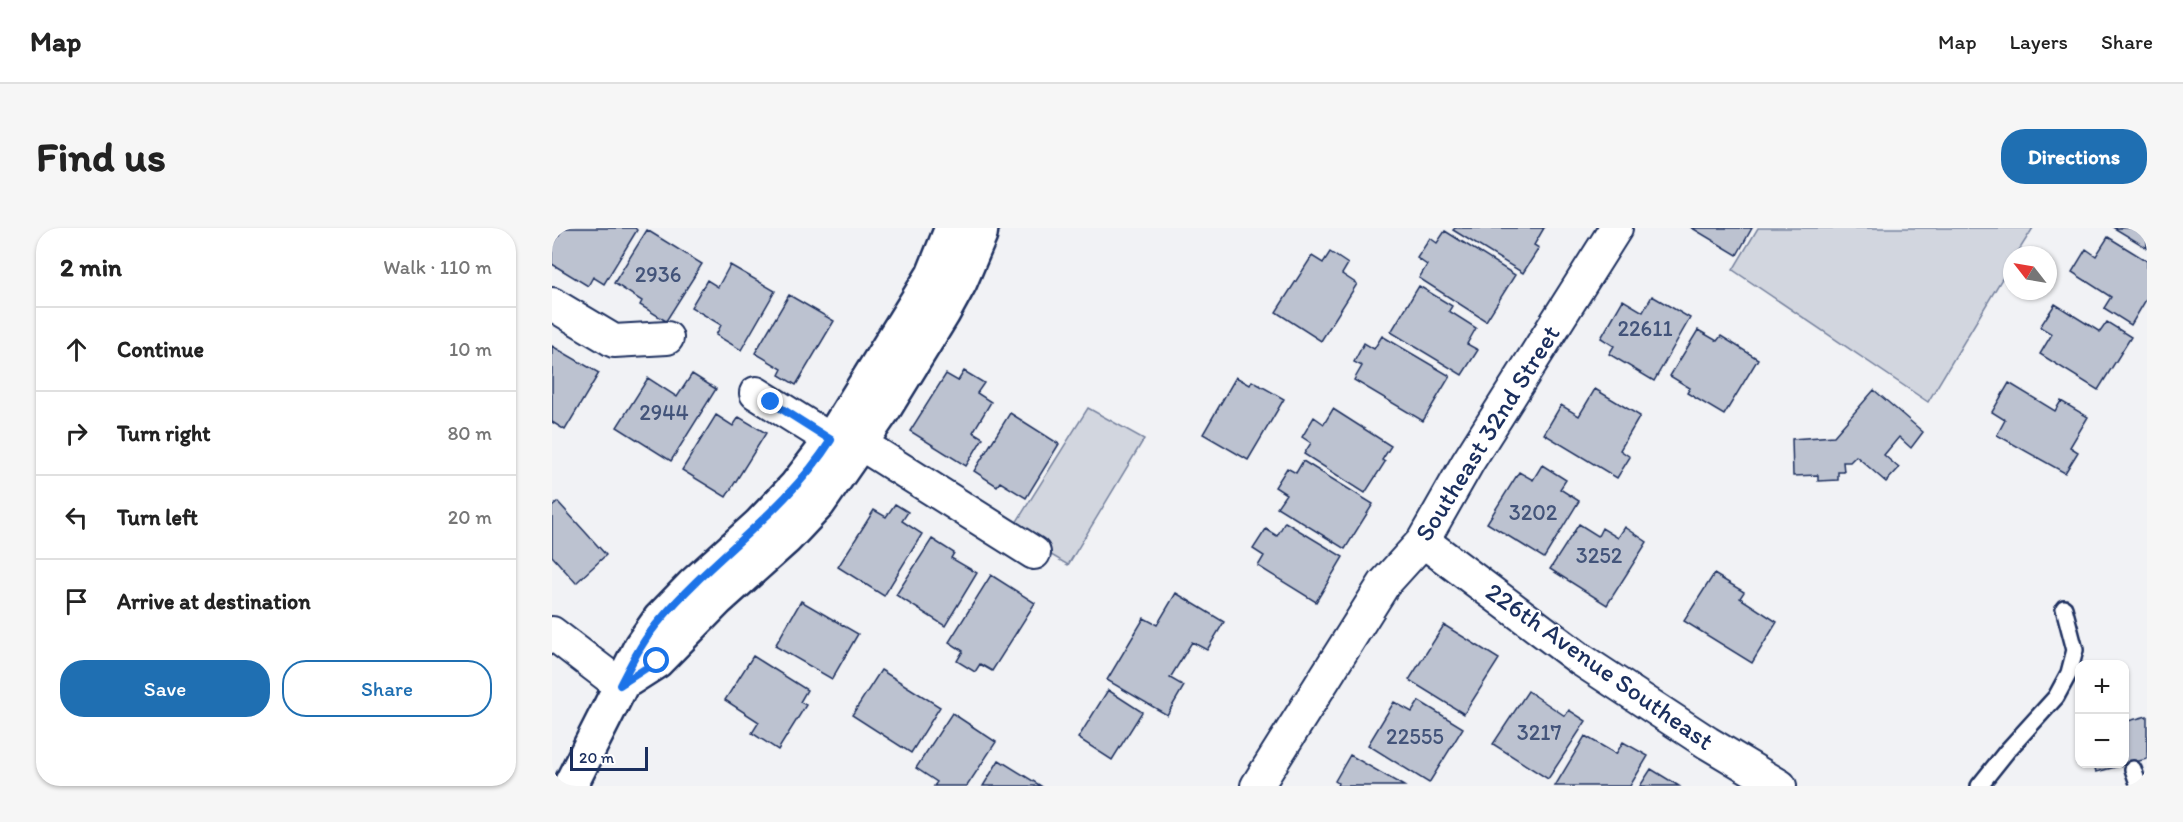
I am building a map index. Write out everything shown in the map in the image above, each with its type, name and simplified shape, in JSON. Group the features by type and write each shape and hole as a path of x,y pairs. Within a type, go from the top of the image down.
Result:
{"street":[{"path":"570,786 620,685 657,661 718,599 786,538 818,504 846,442 927,285 952,228"},
{"path":"846,442 943,314 960,282 981,228"},
{"name":"Southeast 32nd Street","path":"1257,786 1384,584 1423,541 1468,462 1616,228"},
{"path":"552,304 614,341 667,338"},
{"path":"756,393 846,442 1034,553"},
{"name":"226th Avenue Southeast","path":"1423,541 1580,659 1708,743 1780,786"},
{"path":"552,633 620,685"}],"lane":[{"path":"1979,786 2056,697 2069,673 2075,650 2064,608"},
{"path":"2133,769 2139,786"}],"shaded area":[{"path":"1758,228 2033,228 2022,246 2003,246 2003,277 1928,402 1733,270"},
{"path":"1088,408 1144,439 1068,565 1011,531"}],"building":[{"path":"563,228 635,228 637,230 604,284 593,277 588,286 552,264 552,246"},
{"path":"1455,228 1544,228 1534,245 1539,248 1523,273 1453,230"},
{"path":"1692,228 1752,228 1737,255"},
{"path":"2114,228 2147,228 2147,248"},
{"path":"647,230 702,264 666,321 640,305 642,301 614,283"},
{"path":"1445,231 1515,275 1486,321 1419,278 1427,265 1417,258 1430,238 1437,243"},
{"path":"2108,237 2147,261 2147,298 2131,325 2104,308 2111,297 2072,272 2086,249 2096,256"},
{"path":"1330,252 1348,264 1342,274 1357,284 1321,341 1276,312 1312,256 1323,263"},
{"path":"730,265 775,291 741,350 716,335 721,325 691,307 707,280 718,287"},
{"path":"1419,286 1452,306 1449,311 1476,328 1467,344 1478,350 1462,375 1391,332"},
{"path":"789,295 834,321 796,385 779,375 782,369 755,353"},
{"path":"1652,296 1690,318 1654,381 1609,354 1614,346 1601,338 1623,300 1643,312"},
{"path":"2055,304 2100,332 2107,322 2131,337 2098,390 2040,354 2052,334 2040,327"},
{"path":"1698,330 1717,341 1721,336 1758,359 1724,415 1687,393 1690,388 1670,376"},
{"path":"1382,336 1450,376 1423,421 1354,380 1362,366 1354,362 1364,343 1374,349"},
{"path":"552,346 599,373 565,430 552,422"},
{"path":"964,371 984,383 977,393 991,402 973,432 983,438 966,466 910,431 946,374 958,381"},
{"path":"692,374 716,389 671,461 617,427 648,378 677,397"},
{"path":"1236,377 1250,385 1252,381 1284,399 1248,460 1203,434"},
{"path":"2009,383 2055,411 2061,401 2088,417 2070,447 2078,452 2065,473 1997,435 2005,420 1992,412"},
{"path":"1595,389 1640,416 1620,450 1630,457 1617,478 1544,434 1561,405 1579,416"},
{"path":"1874,390 1923,432 1911,448 1899,437 1884,455 1899,468 1886,482 1856,456 1850,462 1843,462 1844,472 1838,472 1838,480 1818,481 1818,475 1793,476 1792,439 1834,436"},
{"path":"1333,409 1391,446 1382,460 1385,462 1365,493 1304,454 1311,443 1302,437 1314,417 1324,424"},
{"path":"1010,413 1059,444 1026,498 1000,482 997,486 974,471"},
{"path":"716,415 733,426 739,417 766,433 726,497 682,470"},
{"path":"1303,461 1373,504 1345,549 1277,507 1286,494 1275,487 1287,468 1296,473"},
{"path":"1542,465 1566,480 1560,489 1579,501 1544,558 1487,523 1519,472 1533,480"},
{"path":"558,502 606,555 576,583 552,556 552,507"},
{"path":"895,504 908,512 902,521 922,534 884,596 838,567 874,510 886,517"},
{"path":"1285,522 1343,557 1316,602 1258,566 1264,556 1253,549 1266,529 1277,536"},
{"path":"1579,524 1598,536 1602,528 1618,538 1625,527 1647,542 1607,605 1550,569"},
{"path":"932,539 954,553 951,558 977,573 945,626 896,595"},
{"path":"1714,574 1744,592 1740,598 1777,622 1752,663 1684,621"},
{"path":"991,575 1035,603 992,671 980,664 975,672 957,661 963,651 949,642"},
{"path":"1176,593 1224,622 1207,650 1192,642 1170,678 1184,686 1167,715 1107,680 1144,618 1157,625"},
{"path":"801,601 858,634 832,679 775,646"},
{"path":"1444,625 1499,659 1464,714 1409,680"},
{"path":"753,656 807,690 800,702 806,705 778,750 752,733 759,722 725,700"},
{"path":"881,670 940,707 911,753 852,715"},
{"path":"1108,690 1142,712 1112,760 1078,738"},
{"path":"1528,691 1565,716 1569,710 1586,721 1548,779 1493,744"},
{"path":"1419,701 1463,728 1429,783 1368,745 1394,702 1412,712"},
{"path":"952,713 996,742 967,786 934,786 937,782 916,768"},
{"path":"2147,716 2147,759 2129,764 2129,721"},
{"path":"1585,736 1616,754 1623,742 1648,756 1630,786 1555,786"},
{"path":"1350,755 1404,786 1337,786 1338,783 1335,781"},
{"path":"999,760 1041,786 983,786"},
{"path":"2095,768 2112,768 2096,772"},
{"path":"1651,769 1679,786 1640,786"}],"route":[{"path":"657,661 620,685 641,646 660,620 693,585 759,525 796,486 831,440 771,402"}]}
